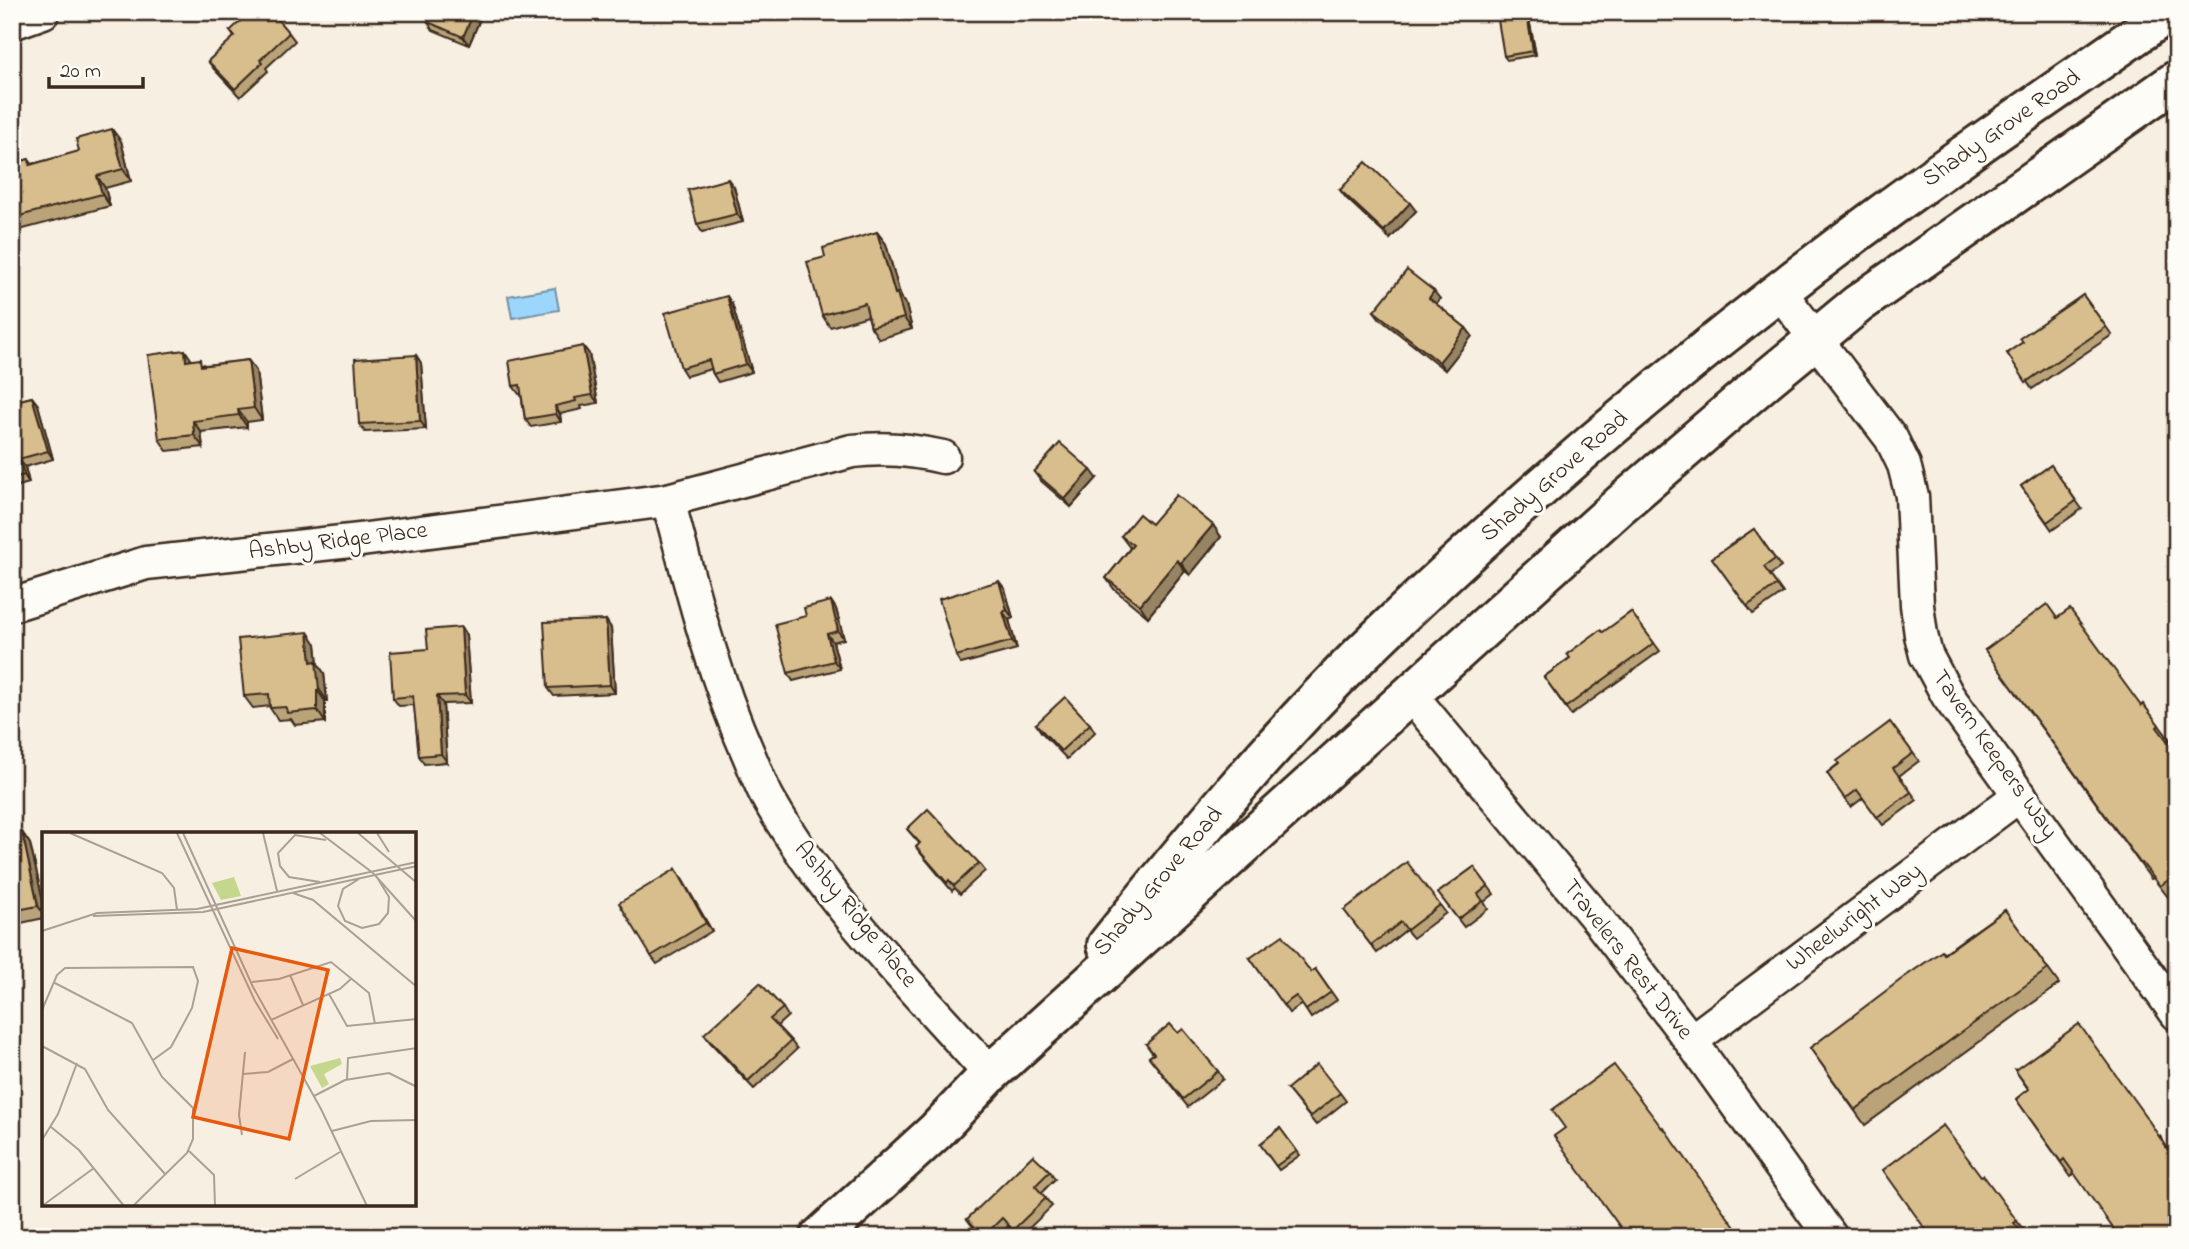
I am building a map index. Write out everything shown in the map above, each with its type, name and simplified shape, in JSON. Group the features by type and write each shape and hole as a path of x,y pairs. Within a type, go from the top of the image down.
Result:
{"main road":[{"name":"Shady Grove Road","path":"1031,1039 1146,896 1267,753 1359,657 1507,517 1602,435 1884,212 2169,12"},
{"name":"Shady Grove Road","path":"820,1237 936,1131 990,1074 1620,505 1767,379 1858,304 2177,80"}],"street":[{"path":"12,23 43,12"},
{"name":"Tavern Keepers Way","path":"1780,292 1891,438 1904,465 1912,496 1917,605 1926,655 1948,696 2177,1014"},
{"name":"Ashby Ridge Place","path":"12,605 146,563 360,540 668,500 852,451 873,448 900,448 943,457"},
{"name":"Ashby Ridge Place","path":"668,500 703,630 728,709 769,800 811,868 990,1074"},
{"name":"Travelers Rest Drive","path":"1410,694 1599,921 1690,1041 1831,1237"},
{"name":"Wheelwright Way","path":"1690,1041 2020,795"}],"water":[{"path":"555,288 559,310 512,318 508,296"}],"building":[{"path":"250,12 271,12 289,33 260,60 262,63 235,89 208,61 235,36 230,31"},
{"path":"432,12 474,12 463,37 428,22"},
{"path":"1527,15 1533,51 1504,56 1498,20"},
{"path":"112,129 123,169 97,176 102,194 12,218 12,164 29,159 30,165 79,151 76,139"},
{"path":"1366,162 1410,203 1384,231 1340,190"},
{"path":"728,179 737,214 697,224 688,190"},
{"path":"877,232 904,318 871,327 865,303 822,315 807,262 825,257 823,248"},
{"path":"1407,270 1434,291 1429,298 1466,328 1439,362 1374,311"},
{"path":"2083,295 2106,327 2026,382 2007,353 2023,342 2020,338"},
{"path":"727,296 746,364 713,374 709,360 681,368 665,313"},
{"path":"583,346 592,395 555,406 556,414 525,419 520,385 513,386 509,361"},
{"path":"185,350 186,361 200,359 201,366 248,360 254,408 238,410 239,415 193,421 194,435 159,439 148,355"},
{"path":"416,355 420,421 359,424 355,359"},
{"path":"32,397 48,451 19,459 24,475 12,478 12,402"},
{"path":"1060,443 1091,470 1065,499 1034,472"},
{"path":"2051,465 2076,501 2047,522 2021,486"},
{"path":"1176,495 1213,525 1181,563 1177,560 1140,605 1106,578 1133,545 1121,536 1139,514 1151,524"},
{"path":"1754,529 1775,559 1764,567 1777,585 1747,606 1712,558"},
{"path":"999,581 1007,610 1003,612 1012,641 956,656 939,599"},
{"path":"831,601 838,631 827,634 834,661 788,673 775,624 806,616 804,608"},
{"path":"2047,604 2057,618 2070,609 2141,706 2143,704 2159,725 2157,727 2177,754 2177,874 2160,886 2141,864 1985,650"},
{"path":"1631,612 1654,643 1566,707 1544,677 1570,658 1567,654"},
{"path":"606,620 610,685 548,688 544,622"},
{"path":"461,627 465,695 437,696 441,754 419,756 413,696 393,698 390,652 428,649 426,630"},
{"path":"308,632 311,662 316,661 319,689 317,710 287,713 286,707 270,708 269,694 244,696 238,639"},
{"path":"1065,697 1090,724 1061,751 1036,724"},
{"path":"1890,722 1913,753 1893,768 1911,792 1877,817 1857,790 1845,799 1827,773 1839,764 1837,761"},
{"path":"928,809 979,863 954,886 949,880 947,883 916,847 920,843 907,829"},
{"path":"22,832 38,906 12,911 12,834"},
{"path":"1407,862 1440,905 1407,930 1401,922 1371,945 1344,910"},
{"path":"1474,867 1488,886 1478,894 1483,901 1458,919 1438,893"},
{"path":"676,869 706,923 651,956 619,903"},
{"path":"2005,910 2048,969 1855,1110 1810,1048 1903,978 1942,951 1944,954"},
{"path":"1283,935 1311,972 1315,969 1331,992 1306,1010 1296,996 1283,1005 1250,958"},
{"path":"760,983 783,1008 770,1019 791,1041 748,1081 704,1034"},
{"path":"1170,1024 1178,1033 1183,1029 1218,1071 1183,1099 1149,1057 1154,1054 1146,1044"},
{"path":"2079,1024 2175,1161 2177,1159 2177,1237 2115,1237 2117,1234 2064,1159 2061,1162 2016,1099 2029,1089 2015,1070"},
{"path":"1317,1064 1340,1093 1310,1117 1287,1089"},
{"path":"1614,1065 1663,1127 1742,1237 1623,1237 1617,1230 1620,1227 1554,1136 1565,1128 1552,1110"},
{"path":"1943,1125 2017,1221 2014,1223 2025,1237 1931,1237 1883,1170"},
{"path":"1280,1128 1297,1151 1276,1166 1260,1144"},
{"path":"1033,1155 1050,1171 1035,1186 1046,1198 1013,1230 1002,1218 984,1236 967,1219"},
{"path":"340,1231 345,1237 334,1237"}]}
